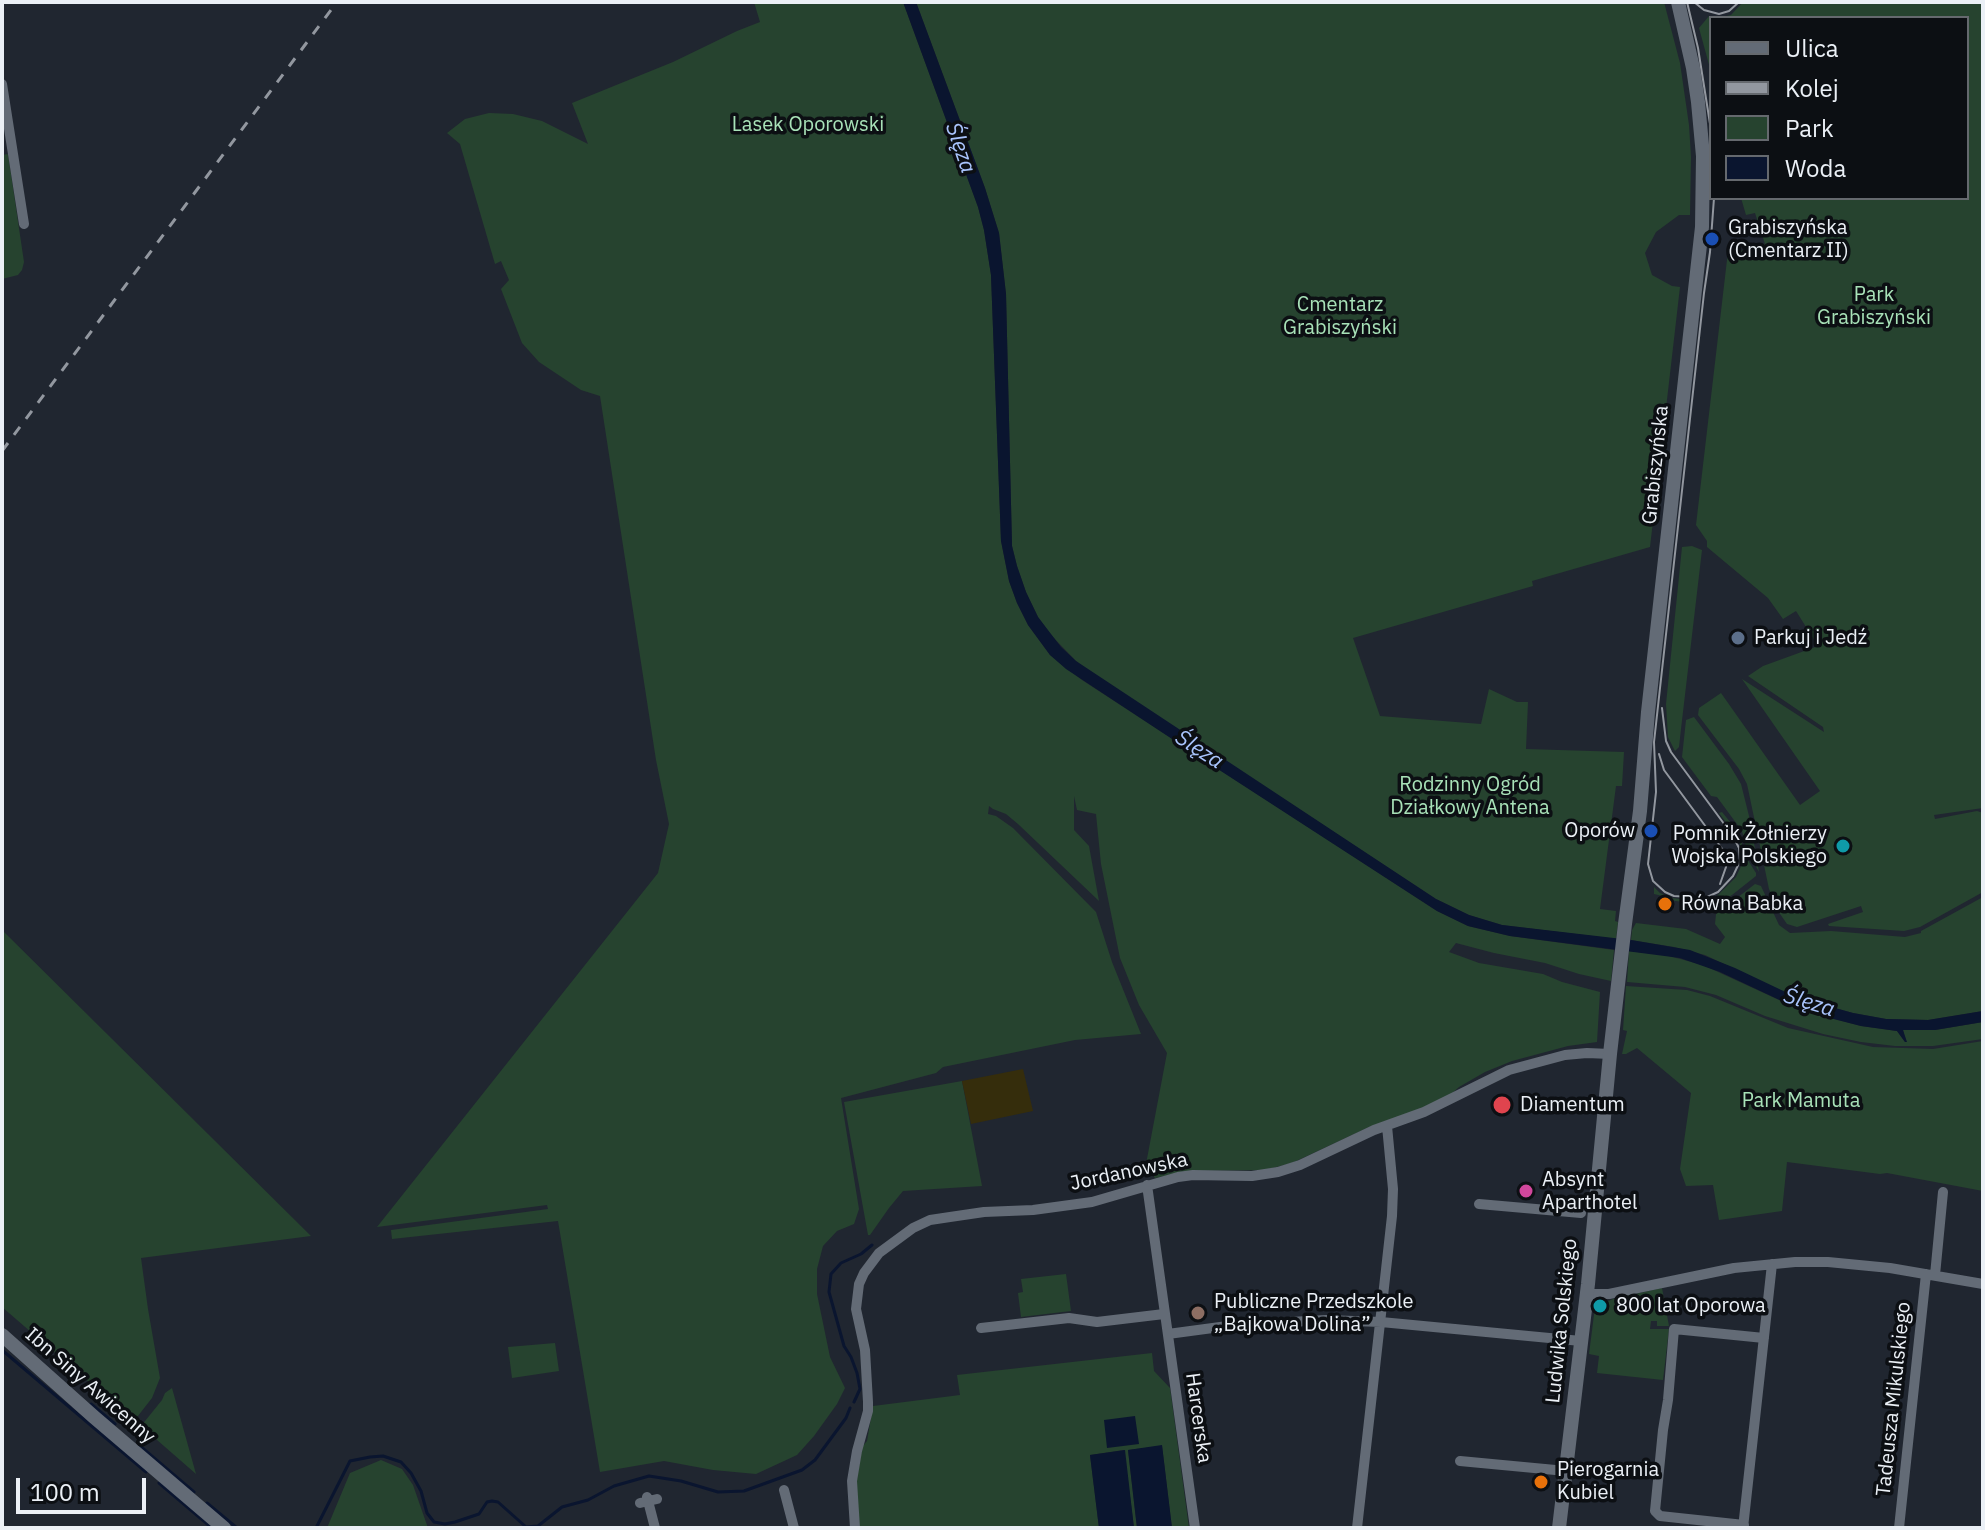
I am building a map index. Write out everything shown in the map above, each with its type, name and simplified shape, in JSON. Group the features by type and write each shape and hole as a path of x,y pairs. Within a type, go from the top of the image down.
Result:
{"main road":[{"name":"Grabiszyńska","path":"1619,975 1640,811 1648,712 1702,227 1700,116 1678,2"},
{"name":"Ludwika Solskiego","path":"1559,1528 1587,1294 1619,975"},
{"name":"Ibn Siny Awicenny","path":"2,1335 224,1528"}],"street":[{"path":"2,84 24,224"},
{"name":"Jordanowska","path":"855,1528 852,1481 868,1411 865,1350 856,1309 859,1284 874,1259 895,1240 930,1220 1092,1202 1178,1177 1252,1176 1278,1172 1424,1112 1509,1070 1561,1056 1610,1054"},
{"path":"1357,1528 1390,1242 1393,1189 1387,1126"},
{"name":"Harcerska","path":"1147,1185 1195,1528"},
{"name":"Tadeusza Mikulskiego","path":"1899,1528 1943,1192"},
{"path":"1479,1204 1581,1213"},
{"path":"1587,1294 1609,1294 1712,1272 1772,1264 1828,1262 1890,1268 1983,1284"},
{"path":"1764,1338 1674,1329 1655,1511 1660,1516 1744,1526 1772,1264"},
{"path":"981,1328 1069,1318 1097,1322 1164,1314"},
{"path":"1168,1334 1235,1325 1326,1320 1381,1322 1581,1341"},
{"path":"1460,1461 1566,1471"},
{"path":"784,1490 794,1528"},
{"path":"648,1500 655,1528"}],"green space":[{"name":"Lasek Oporowski","path":"754,2 903,2 984,230 991,275 1001,541 1017,603 1028,625 1050,655 1082,680 1437,911 1468,926 1510,936 1614,950 1611,981 1456,943 1449,952 1479,963 1543,974 1600,992 1597,1042 1568,1046 1512,1061 1485,1072 1431,1105 1367,1128 1292,1163 1265,1170 1189,1171 1155,1178 1146,1164 1167,1053 1139,1005 1120,958 1101,864 1096,814 1077,810 1074,796 1074,830 1089,846 1099,901 1018,824 989,806 988,814 1013,828 1096,912 1141,1034 1075,1040 943,1067 936,1073 841,1098 859,1209 854,1224 837,1231 823,1246 817,1269 817,1294 830,1357 845,1388 837,1404 797,1455 756,1474 664,1461 600,1472 558,1221 392,1239 391,1230 548,1209 547,1205 377,1227 658,873 669,824 656,760 600,396 581,390 539,362 522,343 501,289 509,280 501,261 495,264 460,144 447,133 465,119 489,113 513,114 542,121 588,144 572,103 760,22"},
{"name":"Cmentarz Grabiszyński","path":"916,2 1664,2 1680,63 1689,125 1690,215 1679,215 1656,232 1645,253 1652,275 1680,287 1650,547 1532,581 1533,586 1353,638 1380,716 1481,724 1489,689 1517,702 1528,702 1526,749 1624,752 1622,786 1616,786 1600,909 1616,911 1616,939 1502,925 1469,915 1436,899 1092,674 1050,634 1026,592 1012,546 1006,294 999,233"},
{"name":"Park Grabiszyński","path":"1743,2 1983,2 1983,808 1934,815 1935,819 1977,811 1983,813 1983,892 1920,927 1904,931 1829,926 1863,912 1861,906 1797,927 1787,924 1778,911 1769,889 1747,784 1698,715 1699,708 1721,693 1800,805 1820,791 1742,679 1824,732 1823,727 1748,676 1763,666 1818,646 1796,611 1783,619 1768,598 1707,547 1707,541 1696,525 1727,260 1733,253 1765,244 1755,213 1746,215 1742,200 1969,200 1969,16 1726,16"},
{"name":"Park Grabiszyński","path":"1709,16 1709,65 1699,28"},
{"path":"8,154 24,262 18,275 2,279 2,155"},
{"path":"1692,546 1702,550 1679,747 1675,751 1668,737 1666,704 1682,547"},
{"path":"1694,717 1741,784 1759,872 1747,851 1742,831 1682,757 1686,720"},
{"path":"1722,812 1740,834 1744,854 1756,876 1714,906 1668,900 1654,894 1654,887 1672,898 1708,900 1718,895 1736,877 1742,864 1741,847 1719,813"},
{"path":"1755,884 1761,886 1779,925 1790,933 1831,931 1905,937 1921,933 1983,897 1983,1011 1928,1020 1886,1019 1853,1013 1783,992 1705,955 1631,940 1636,923 1686,929 1720,944 1725,937 1715,924 1716,914"},
{"path":"2,930 311,1236 141,1258 160,1378 152,1398 134,1421 2,1307"},
{"path":"1629,951 1665,955 1703,965 1803,1011 1861,1026 1897,1031 1905,1042 1903,1030 1935,1030 1983,1022 1983,1039 1933,1046 1895,1046 1823,1034 1765,1016 1716,995 1685,987 1627,982"},
{"name":"Park Mamuta","path":"1626,986 1687,990 1710,996 1788,1028 1873,1047 1933,1049 1983,1041 1983,1191 1887,1173 1787,1162 1782,1211 1719,1220 1713,1185 1686,1186 1680,1169 1691,1093 1637,1048 1622,1054 1627,1031 1623,1030"},
{"path":"962,1081 982,1186 903,1191 868,1235 844,1102"},
{"path":"1066,1274 1071,1311 1021,1317 1018,1293 1023,1292 1021,1279"},
{"path":"1662,1288 1669,1326 1657,1326 1657,1321 1651,1321 1650,1329 1669,1329 1663,1380 1597,1373 1599,1356 1589,1354 1595,1307 1613,1299"},
{"path":"555,1343 559,1371 512,1378 508,1347"},
{"path":"1152,1353 1154,1371 1170,1388 1189,1528 1172,1528 1162,1446 1128,1450 1137,1528 1134,1528 1124,1450 1090,1455 1099,1528 859,1528 856,1485 873,1406 960,1395 957,1375"},
{"path":"172,1388 196,1474 141,1426"},
{"path":"381,1460 402,1469 413,1485 428,1528 327,1528 350,1473"}],"sand":[{"path":"1023,1069 1033,1111 971,1124 962,1081"}],"water":[{"name":"Ślęza","path":"903,2 916,2 999,233 1006,294 1012,546 1026,592 1038,617 1061,647 1076,661 1436,899 1469,915 1502,925 1690,950 1796,997 1853,1013 1886,1019 1928,1020 1983,1011 1983,1022 1935,1030 1903,1030 1905,1042 1897,1031 1861,1026 1803,1011 1720,972 1680,958 1510,936 1468,926 1437,911 1210,764 1066,669 1050,655 1028,625 1017,603 1001,541 991,275 984,230"},
{"path":"1135,1416 1139,1444 1107,1448 1104,1420"},
{"path":"1162,1445 1172,1528 1137,1528 1128,1450"},
{"path":"1125,1450 1134,1528 1099,1528 1090,1455"}],"waterway":[{"path":"854,1402 860,1389 829,1292 831,1274 841,1263 872,1245"},
{"path":"2,1350 146,1472"},
{"path":"91,1404 115,1424"},
{"path":"316,1528 350,1461 383,1456 401,1462 421,1491 427,1513 434,1522 445,1524 479,1514 487,1502 492,1501 498,1502 526,1527 538,1526 562,1507 649,1476 718,1492 744,1491 802,1470 815,1460 850,1408"},
{"path":"140,1446 194,1492"},
{"path":"159,1483 212,1528"},
{"path":"207,1503 237,1528"}],"tram line":[{"path":"1687,2 1709,117"},
{"path":"1694,2 1704,10 1719,14 1729,11 1739,2"},
{"path":"1662,708 1666,741 1671,752 1739,848 1740,861 1733,876 1718,892 1705,898 1674,896 1665,892 1653,881 1648,864 1656,792 1654,742 1714,200"},
{"path":"1659,754 1664,770 1723,850 1726,867 1720,884"}],"railway":[{"path":"2,451 337,2"}],"place":[{"name":"Grabiszyńska (Cmentarz II)","path":"1712,239"},
{"name":"Parkuj i Jedź","path":"1738,638"},
{"name":"Oporów","path":"1651,831"},
{"name":"Pomnik Żołnierzy Wojska Polskiego","path":"1843,846"},
{"name":"Równa Babka","path":"1665,904"},
{"name":"Diamentum","path":"1502,1105"},
{"name":"Absynt Aparthotel","path":"1526,1191"},
{"name":"800 lat Oporowa","path":"1600,1306"},
{"name":"Publiczne Przedszkole „Bajkowa Dolina”","path":"1198,1313"},
{"name":"Pierogarnia Kubiel","path":"1541,1482"}],"park label":[{"name":"Rodzinny Ogród Działkowy Antena","path":"1470,796"}]}
